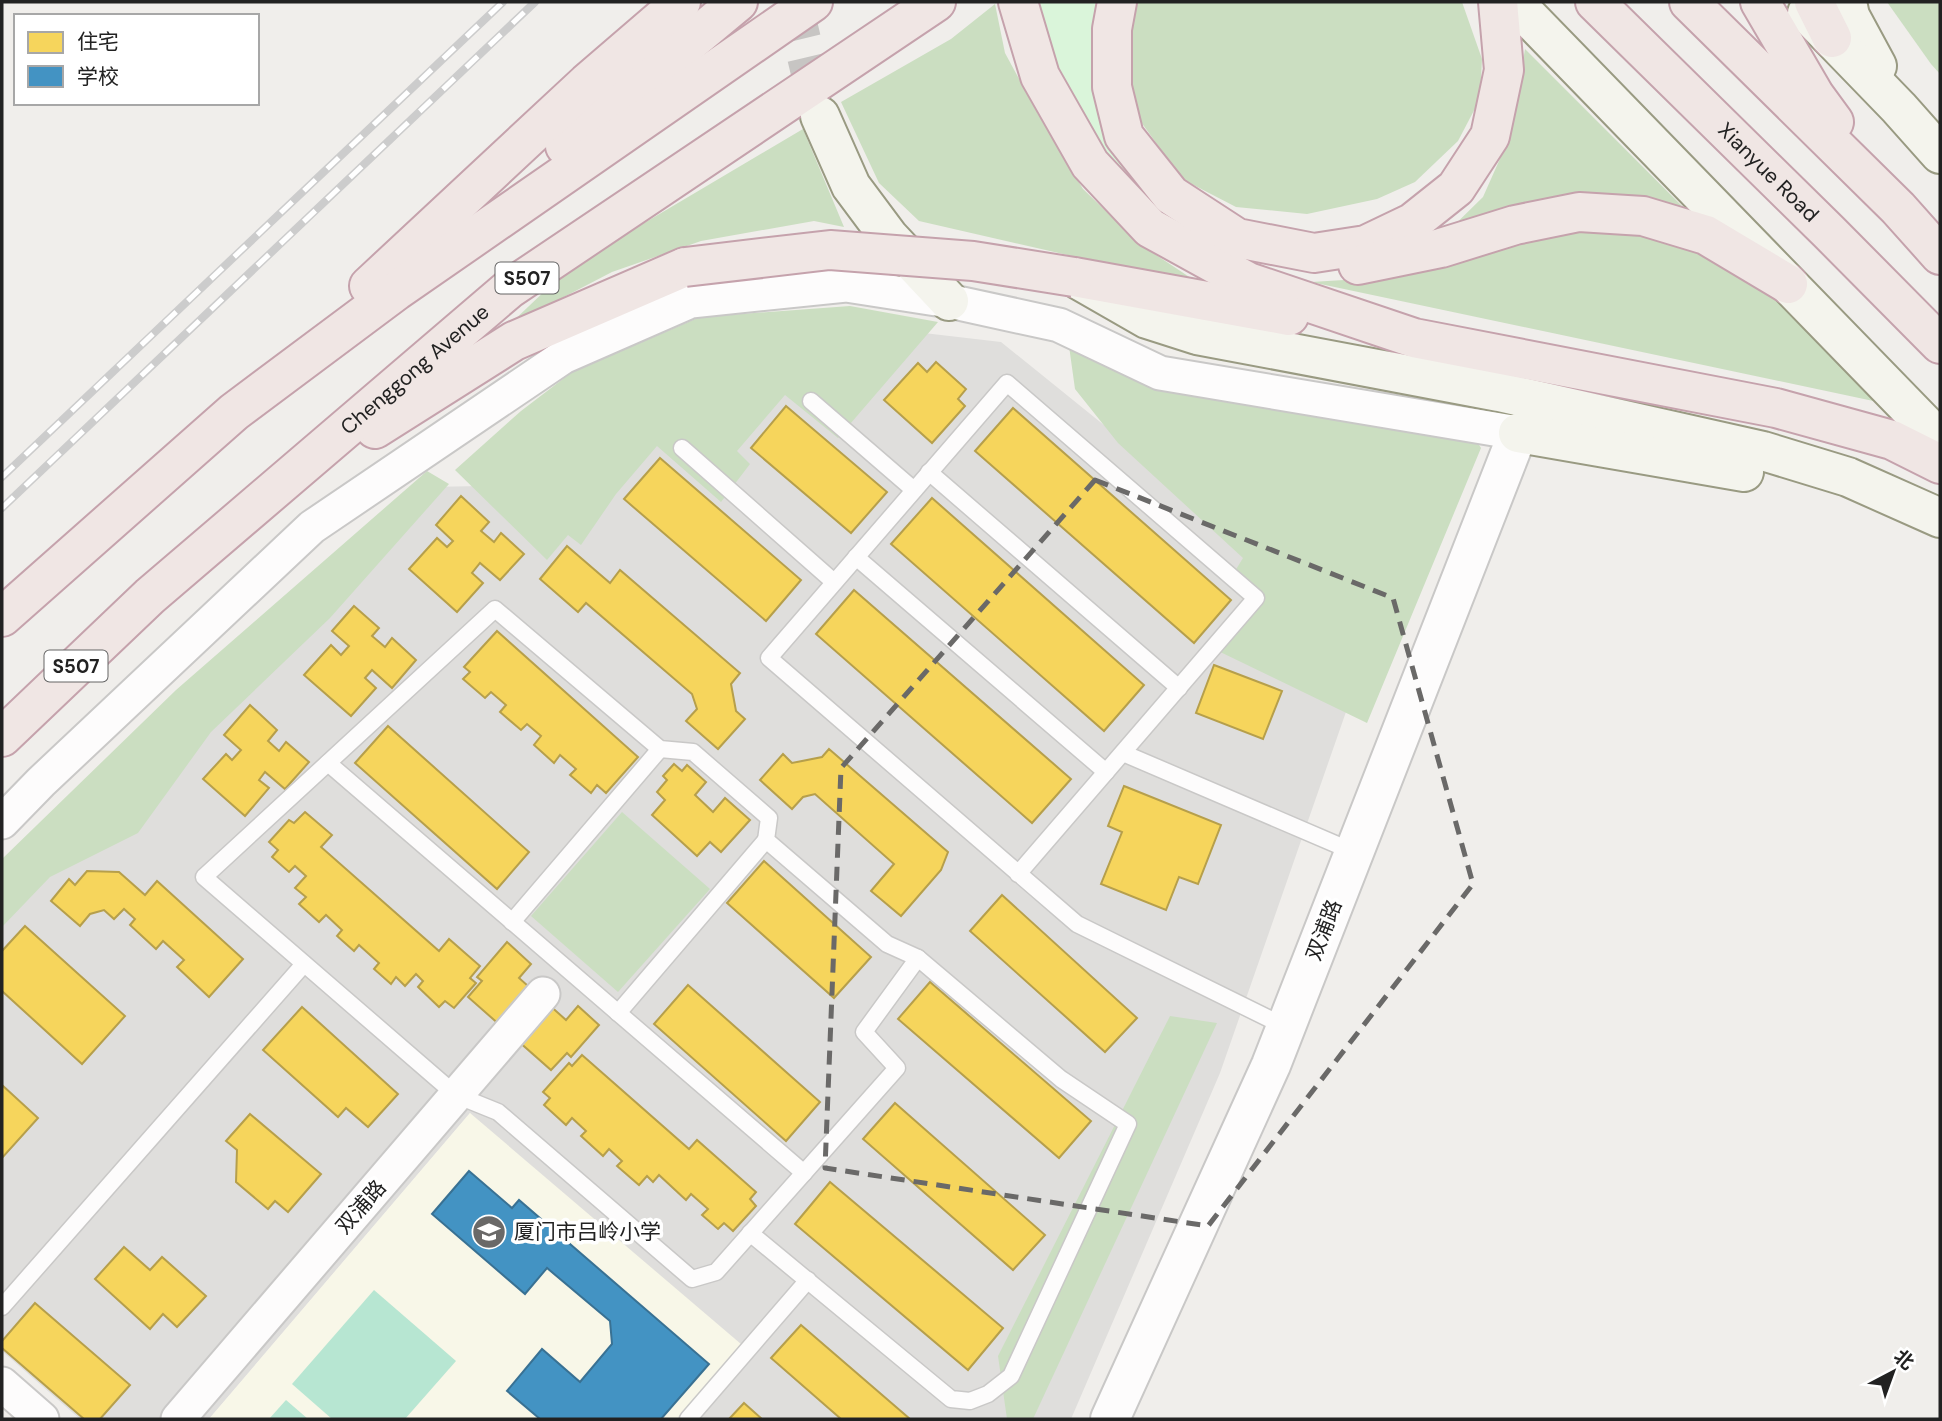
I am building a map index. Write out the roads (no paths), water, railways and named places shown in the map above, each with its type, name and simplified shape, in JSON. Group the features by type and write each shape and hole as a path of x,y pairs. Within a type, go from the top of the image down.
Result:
{"highway":[{"path":"2,617 234,412 578,92 681,2"},
{"path":"396,291 489,209 738,2"},
{"path":"234,412 396,291 813,2"},
{"name":"Chenggong Avenue","path":"2,737 149,596 509,289 936,2"},
{"path":"1018,2 1040,76 1090,164 1150,228 1248,282 1414,338"},
{"path":"1117,2 1112,29 1112,87 1124,136 1171,195 1237,238 1314,253 1366,245 1412,223 1456,188 1490,136 1504,70 1498,2"},
{"name":"Xianyue Road","path":"1595,2 1940,344"},
{"path":"1689,2 1898,208 1940,255"},
{"path":"1760,2 1815,96 1898,208"},
{"path":"1814,2 1832,38"},
{"path":"1150,228 1233,261 1284,270 1365,264 1441,248 1515,225 1579,212 1643,216 1706,235 1788,284"},
{"path":"302,466 385,424 514,341 685,267 830,250 973,261 1503,355 1776,408 1892,440 1940,464"},
{"path":"2,765 149,596"}],"main road":[{"path":"1514,2 1940,440"},
{"path":"1795,2 1940,154"},
{"path":"1847,2 1850,16 1899,108"},
{"path":"820,116 851,186 889,237 949,301"},
{"path":"1074,277 1147,319 1196,335 1499,392 1763,451 1849,477 1940,517"},
{"path":"1518,433 1759,474 1849,477"}],"street":[{"path":"2,822 312,527 563,357 691,301 846,285 949,301 1059,325 1160,373 1518,433"},
{"name":"双浦路","path":"1110,1419 1286,1027 1518,433"},
{"name":"双浦路","path":"178,1419 543,994"},
{"path":"2,1385 42,1419"}],"lane":[{"path":"1018,874 1256,598 1007,383 769,658 1018,874 1077,923 1286,1027"},
{"path":"811,401 914,490"},
{"path":"682,448 834,582"},
{"path":"929,472 1179,688"},
{"path":"856,557 1106,772"},
{"path":"618,1013 765,840 769,818 693,752 660,749 495,609 204,877 456,1095 498,1112 692,1279 716,1272 897,1068 864,1032 918,958"},
{"path":"512,922 660,749"},
{"path":"1123,753 1354,852"},
{"path":"328,763 804,1173"},
{"path":"750,1233 951,1399 970,1401 988,1394 1012,1376 1128,1124 1061,1079 918,958 887,944 765,840"},
{"path":"2,1307 304,964"},
{"path":"688,1419 808,1280"}],"tunnel":[{"path":"793,2 820,115"}],"railway":[{"path":"2,477 503,2"},
{"path":"2,508 535,2"}],"place":[{"name":"厦门市吕岭小学","path":"489,1232"}]}
